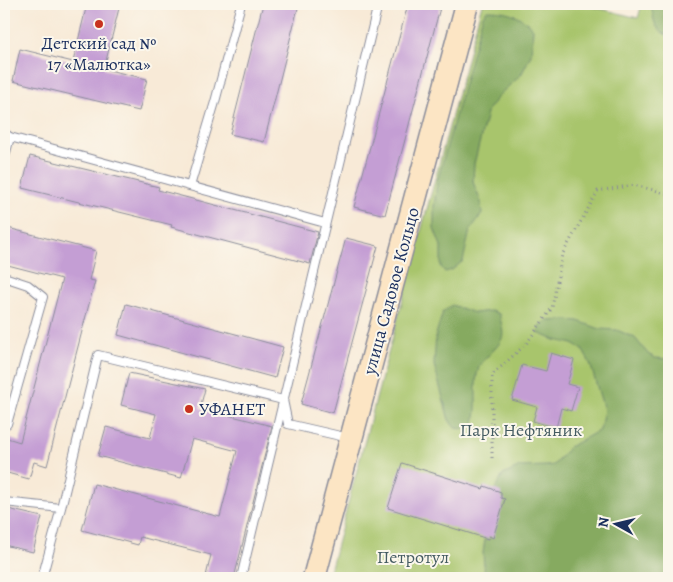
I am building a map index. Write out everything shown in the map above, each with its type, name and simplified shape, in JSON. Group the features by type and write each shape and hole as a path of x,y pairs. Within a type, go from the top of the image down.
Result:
{"main road":[{"name":"улица Садовое Кольцо","path":"314,578 468,4"}],"lane":[{"path":"190,186 216,102 241,4"},
{"path":"241,578 378,4"},
{"path":"4,160 7,135 326,223"},
{"path":"4,277 28,285 43,297 7,424 4,423"},
{"path":"42,578 98,355 283,400"},
{"path":"283,400 288,424 351,438"},
{"path":"4,502 61,508"}],"path":[{"path":"492,458 492,375 526,344 552,308 562,255 598,191 634,185 669,194"}],"green space":[{"name":"Парк Нефтяник","path":"482,4 582,4 638,18 642,4 669,4 669,578 328,578"},
{"path":"651,4 669,4 669,36 657,27"},
{"path":"487,10 518,16 533,29 531,55 521,75 501,93 488,109 474,164 473,182 481,202 482,214 470,230 463,261 452,270 445,272 441,267 441,246 434,228 437,182 483,15"},
{"path":"452,305 474,313 491,311 499,314 503,334 500,343 479,367 476,382 475,419 473,426 464,429 455,428 449,420 434,365 436,334 443,312"},
{"path":"547,321 578,321 600,329 617,330 635,338 648,354 655,358 669,359 669,576 661,578 485,578 483,553 490,504 492,495 503,475 520,467 554,465 569,447 600,430 604,410 590,363 582,349 573,344 555,340 538,333 540,325"}],"building":[{"path":"87,4 120,4 104,69 147,79 139,111 13,81 20,49 73,62"},
{"path":"263,4 299,4 264,142 230,134"},
{"path":"408,4 441,4 385,215 354,207"},
{"path":"30,156 159,187 158,190 318,232 310,264 171,227 172,225 22,188"},
{"path":"4,227 96,251 89,280 95,281 47,466 34,462 29,479 4,472 4,437 20,442 62,279 4,264"},
{"path":"346,238 378,246 333,413 301,404"},
{"path":"126,304 283,347 275,378 118,335"},
{"path":"551,353 574,360 567,384 578,387 571,411 561,408 556,428 533,421 537,407 512,400 522,365 546,371"},
{"path":"129,373 205,389 200,408 272,426 234,578 206,576 211,555 140,537 138,545 82,530 94,484 220,517 237,451 192,439 181,478 98,456 106,427 150,438 156,414 121,405"},
{"path":"402,463 483,489 484,486 501,492 501,498 505,499 493,538 489,536 488,539 388,508"},
{"path":"4,508 42,517 33,552 4,545"}],"place":[{"name":"Детский сад № 17 «Малютка»","path":"99,24"},
{"name":"УФАНЕТ","path":"189,409"}],"park label":[{"name":"Петротул","path":"413,557"}]}
